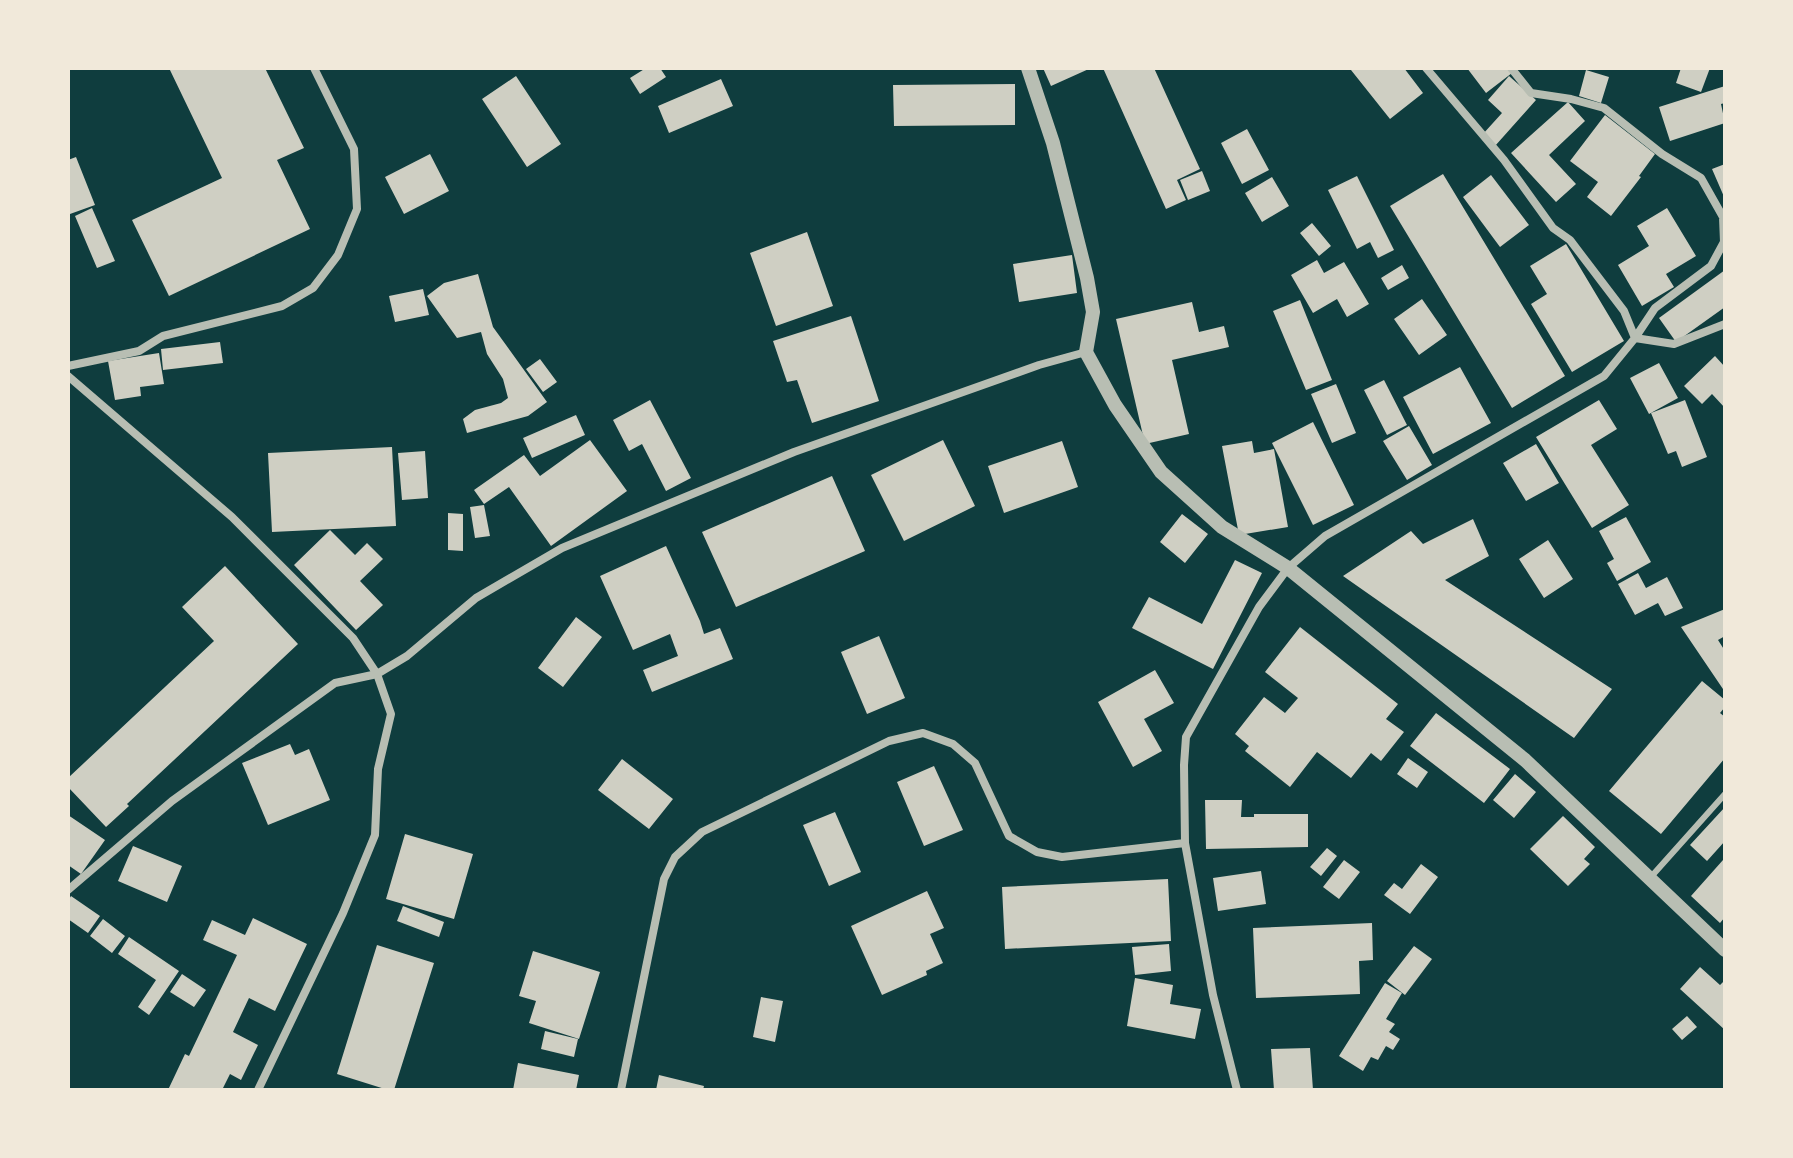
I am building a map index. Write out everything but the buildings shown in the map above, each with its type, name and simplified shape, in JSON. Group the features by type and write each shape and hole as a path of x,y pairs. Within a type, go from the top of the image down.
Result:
{"street":[{"path":"68,366 139,351 163,336 282,306 313,288 338,255 357,209 354,149 314,68"},
{"path":"1028,68 1053,143 1087,278 1093,312 1086,352 1115,405 1161,472 1222,527 1288,568 1525,760 1725,950"},
{"path":"1426,68 1504,160 1553,228 1570,240 1624,311 1635,338"},
{"path":"1237,1090 1213,995 1185,843 1184,765 1186,737 1259,607 1288,568 1325,536 1604,376 1655,308 1711,266 1724,242 1723,217 1701,178 1662,154 1604,108 1531,93 1511,68"},
{"path":"1635,338 1674,344 1725,324"},
{"path":"68,890 172,801 335,683 377,674 407,656 476,598 562,548 794,452 1039,365 1086,352"},
{"path":"68,376 232,517 353,638 377,674 391,714 378,769 375,835 343,913 258,1090"},
{"path":"621,1090 664,879 675,857 702,832 889,741 923,733 953,744 975,763 1009,836 1037,852 1062,857 1185,843"}],"lane":[{"path":"1650,878 1725,794"}]}
